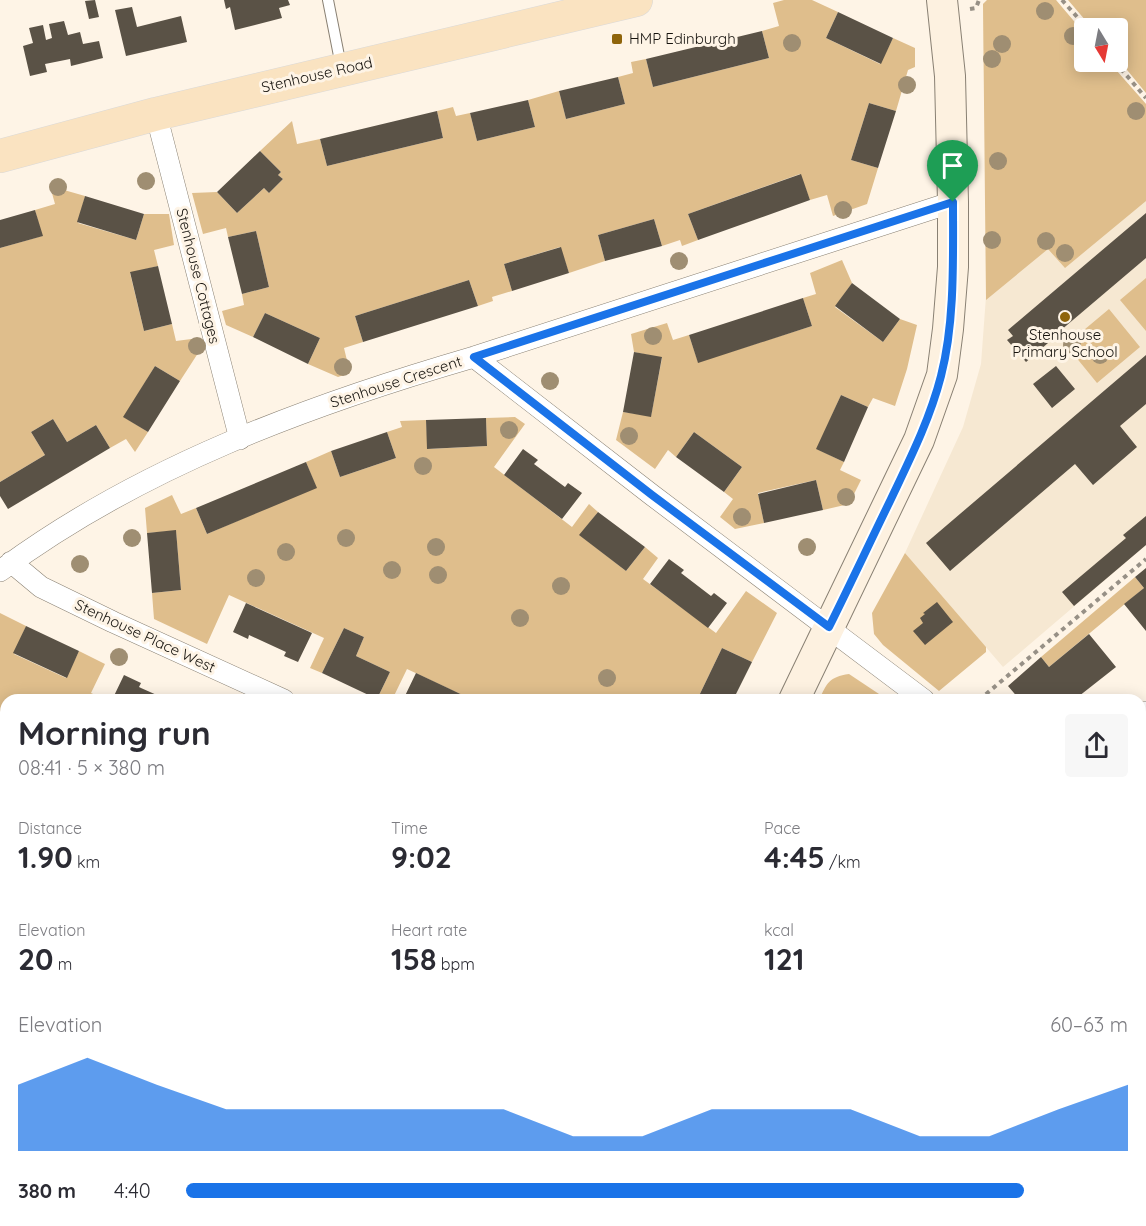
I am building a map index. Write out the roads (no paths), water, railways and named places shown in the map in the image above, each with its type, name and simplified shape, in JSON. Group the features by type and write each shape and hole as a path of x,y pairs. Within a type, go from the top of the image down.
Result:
{"main road":[{"name":"Stenhouse Road","path":"0,156 156,114 636,0"}],"street":[{"path":"797,694 919,440 937,392 945,356 953,267 953,202 950,76 942,0"},
{"name":"Stenhouse Cottages","path":"156,114 240,439"},
{"name":"Stenhouse Crescent","path":"6,567 82,516 165,471 307,411 953,202"},
{"path":"474,357 652,495 916,694"},
{"name":"Stenhouse Place West","path":"6,567 112,622 271,694"}],"lane":[{"path":"328,0 342,69"}],"place":[{"name":"HMP Edinburgh","path":"617,39"},
{"name":"Stenhouse Primary School","path":"1065,317"}]}
